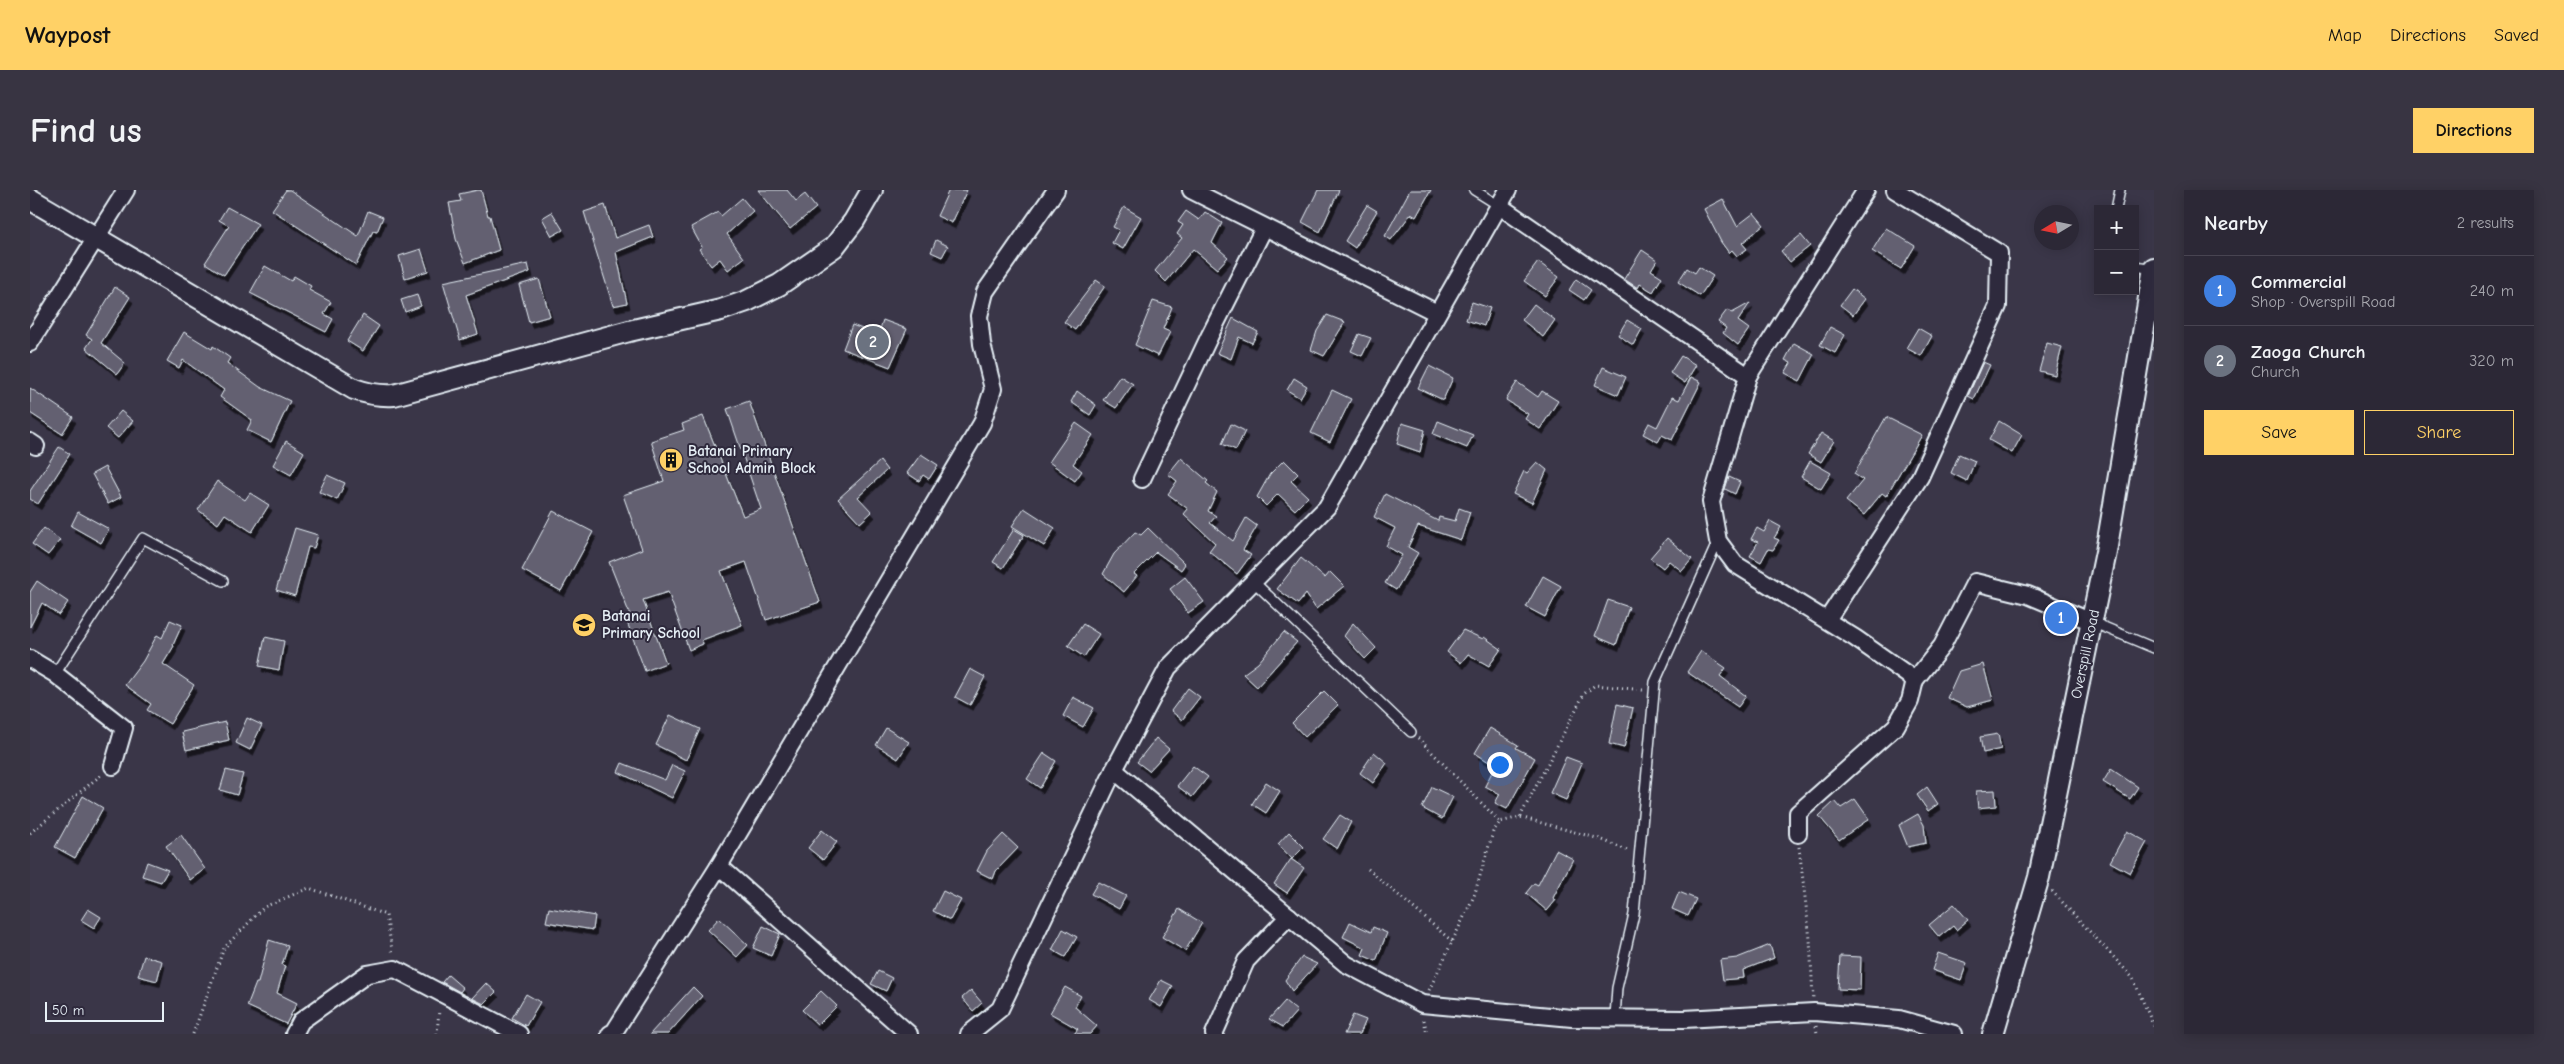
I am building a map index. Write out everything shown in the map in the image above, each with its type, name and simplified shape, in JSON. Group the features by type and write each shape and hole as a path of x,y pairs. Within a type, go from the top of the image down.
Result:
{"street":[{"path":"30,343 126,190"},
{"path":"30,198 354,389 382,396 394,395 629,331 721,310 747,301 779,285 834,247 854,221 872,190"},
{"path":"610,1034 614,1032 719,866 982,423 993,389 982,344 979,316 985,292 1056,190"},
{"path":"1191,190 1437,313"},
{"path":"969,1034 1000,1009 1114,770 1168,668 1327,507 1508,190"},
{"path":"1866,190 1748,376 1711,502 1718,541 1735,564 1827,620 1915,680"},
{"path":"1827,620 1920,477 1998,306 1999,253 1895,190"},
{"path":"1498,205 1748,376"},
{"path":"1142,479 1210,335 1264,228"},
{"name":"Overspill Road","path":"1993,1034 2039,877 2092,622 2154,269"},
{"path":"1798,834 1798,813 1896,726 1910,701 1915,680 1942,646 1975,582 2028,595 2092,622"},
{"path":"30,659 55,674 124,728 113,766"},
{"path":"1114,770 1346,964 1422,1004 1547,1017 1684,1019 1814,1012 1899,1019 1954,1034"},
{"path":"719,866 909,1034"},
{"path":"1214,1034 1246,961 1289,916"},
{"path":"294,1034 301,1021 367,974 395,969 519,1034"}],"lane":[{"path":"1474,190 1498,205"},
{"path":"2117,205 2120,190"},
{"path":"2139,267 2154,269"},
{"path":"55,674 143,538 223,581"},
{"path":"1615,1017 1617,988 1634,914 1654,692 1659,673 1718,541"},
{"path":"1253,581 1411,732"},
{"path":"2092,622 2154,648"}],"path":[{"path":"1520,817 1584,694 1595,684 1654,692"},
{"path":"1411,732 1500,822"},
{"path":"30,833 113,766"},
{"path":"1422,1004 1474,896 1493,832 1500,822 1520,817 1600,840 1638,855"},
{"path":"1798,834 1810,939 1814,1012"},
{"path":"1368,869 1453,942"},
{"path":"2039,877 2133,978 2154,1027"},
{"path":"193,1034 224,948 264,907 310,888 386,915 395,969"},
{"path":"437,1034 440,994"}],"building":[{"path":"286,190 290,190 358,236 368,211 383,217 377,232 373,231 356,265 272,210"},
{"path":"481,190 499,250 465,263 456,239 449,203 461,201 459,194"},
{"path":"758,190 787,190 796,201 805,194 816,208 790,229"},
{"path":"949,190 967,190 952,223 937,216"},
{"path":"1318,190 1339,190 1320,232 1302,222"},
{"path":"1410,190 1431,190 1416,217 1411,214 1391,240 1385,236"},
{"path":"742,198 753,211 727,234 744,258 728,270 720,259 711,266 699,249 702,247 691,227 718,212 721,216"},
{"path":"1723,199 1737,226 1754,213 1764,225 1742,243 1747,249 1737,256 1732,250 1729,253 1721,242 1704,209"},
{"path":"605,205 615,238 649,225 653,237 616,252 627,303 613,306 584,212"},
{"path":"1367,205 1377,211 1355,248 1345,241"},
{"path":"227,207 258,224 224,275 205,263 229,226 219,220"},
{"path":"1124,207 1141,217 1123,249 1112,243 1119,230 1113,227"},
{"path":"1186,211 1199,220 1205,212 1222,223 1212,243 1228,257 1217,269 1193,249 1166,282 1155,271 1182,238 1177,234 1183,225 1178,222"},
{"path":"552,212 563,230 552,236 542,218"},
{"path":"1886,228 1915,246 1901,269 1872,251"},
{"path":"1801,235 1810,246 1790,262 1781,251"},
{"path":"936,240 948,246 942,257 931,252"},
{"path":"421,249 428,271 405,278 399,256"},
{"path":"1642,250 1657,260 1651,270 1662,277 1653,292 1640,284 1638,288 1624,279"},
{"path":"1538,262 1559,277 1545,296 1524,281"},
{"path":"528,264 530,272 466,295 478,334 460,340 443,282"},
{"path":"265,266 291,281 294,276 311,286 309,290 331,302 324,314 333,319 326,332 250,293"},
{"path":"1699,267 1713,276 1700,296 1678,282 1687,268 1695,273"},
{"path":"539,279 550,316 529,322 519,285"},
{"path":"1576,279 1591,290 1584,300 1569,290"},
{"path":"1096,280 1105,286 1075,330 1064,322"},
{"path":"115,287 130,297 101,343 125,363 117,374 86,348 92,339 86,335"},
{"path":"1852,289 1865,299 1853,315 1840,305"},
{"path":"417,295 421,306 405,312 401,300"},
{"path":"1153,301 1172,307 1163,329 1170,332 1158,356 1135,345"},
{"path":"1472,302 1490,308 1484,326 1466,320"},
{"path":"1750,303 1738,321 1749,329 1738,345 1723,333 1726,328 1718,322 1727,310 1732,313"},
{"path":"1534,304 1555,320 1543,337 1522,320"},
{"path":"363,315 379,326 363,351 347,341"},
{"path":"1327,315 1345,322 1324,356 1311,350 1317,331"},
{"path":"1233,318 1258,332 1252,343 1239,337 1231,359 1217,353"},
{"path":"883,320 907,329 890,367 843,349 852,325 878,335"},
{"path":"1627,320 1642,329 1633,345 1618,335"},
{"path":"1830,327 1845,335 1835,353 1820,345"},
{"path":"1918,328 1932,336 1921,356 1906,348"},
{"path":"184,332 212,349 213,346 230,358 227,363 260,387 290,401 271,442 247,430 252,420 220,397 224,390 183,360 179,368 167,361"},
{"path":"1359,334 1371,338 1362,356 1351,351"},
{"path":"1794,343 1814,354 1800,381 1785,373 1791,363 1785,360"},
{"path":"2047,343 2062,347 2055,375 2039,371"},
{"path":"1681,356 1696,365 1685,383 1670,373"},
{"path":"1983,362 1990,365 1974,399 1968,396"},
{"path":"1429,366 1453,378 1443,400 1418,388"},
{"path":"1603,367 1626,377 1618,395 1595,385"},
{"path":"1120,376 1133,384 1116,408 1103,400"},
{"path":"1691,377 1701,382 1672,440 1662,435 1658,442 1643,434 1649,423 1657,427 1672,397 1679,400"},
{"path":"1294,378 1307,386 1300,398 1287,390"},
{"path":"1517,382 1538,397 1542,391 1558,401 1540,429 1525,419 1528,414 1506,400"},
{"path":"30,388 73,417 62,434 30,413"},
{"path":"1332,390 1351,399 1330,442 1311,433"},
{"path":"1077,391 1096,405 1090,415 1071,402"},
{"path":"749,401 820,602 766,620 746,562 721,571 742,625 702,640 703,644 689,650 668,592 643,600 666,663 645,671 627,622 632,620 609,562 642,549 623,495 664,481 651,441 684,430 682,424 703,416 743,516 761,509 727,409"},
{"path":"121,411 133,421 118,438 106,428"},
{"path":"1886,417 1922,435 1886,496 1882,493 1864,515 1846,501 1863,480 1854,474"},
{"path":"1438,421 1473,435 1467,448 1433,434"},
{"path":"1999,421 2022,435 2012,453 1989,440"},
{"path":"1076,423 1093,435 1073,464 1082,471 1075,481 1049,462"},
{"path":"1402,423 1425,430 1420,452 1397,444"},
{"path":"1231,424 1245,431 1236,450 1222,444"},
{"path":"1821,433 1834,441 1821,462 1808,454"},
{"path":"286,441 304,452 291,475 273,465"},
{"path":"59,447 70,454 38,504 30,499 30,491"},
{"path":"921,454 938,465 929,479 923,475 919,481 907,473"},
{"path":"1959,454 1975,461 1967,481 1951,473"},
{"path":"1181,458 1208,481 1206,483 1217,492 1208,511 1216,516 1210,523 1233,541 1246,518 1257,526 1243,550 1251,555 1237,574 1209,551 1215,543 1184,514 1188,509 1168,494 1177,481 1168,474"},
{"path":"1284,460 1298,474 1291,481 1308,497 1295,510 1278,494 1266,506 1257,497 1270,474"},
{"path":"880,461 887,470 858,497 872,512 860,523 838,499"},
{"path":"1810,461 1831,473 1821,489 1801,477"},
{"path":"1537,462 1547,470 1532,503 1513,494 1524,471 1527,473"},
{"path":"105,467 121,497 108,504 92,474"},
{"path":"327,475 345,483 337,500 319,492"},
{"path":"1729,477 1740,482 1735,494 1725,489"},
{"path":"217,481 245,500 250,493 269,505 252,532 225,514 218,524 198,510"},
{"path":"1385,494 1438,521 1439,517 1455,521 1459,508 1470,512 1461,540 1418,526 1408,547 1418,553 1396,590 1385,583 1402,555 1386,546 1395,528 1374,517"},
{"path":"1024,508 1055,528 1044,546 1012,526"},
{"path":"553,511 593,532 561,591 522,570"},
{"path":"78,512 109,529 101,543 71,526"},
{"path":"1770,521 1781,527 1774,538 1779,540 1773,550 1768,549 1761,562 1750,556 1758,542 1751,539 1757,528 1764,532"},
{"path":"44,528 60,540 48,555 32,544"},
{"path":"295,528 318,535 314,548 308,547 295,596 276,590"},
{"path":"1148,528 1185,564 1181,570 1156,552 1134,574 1137,576 1124,592 1103,574 1114,554 1135,532 1141,535"},
{"path":"1014,529 1024,535 1003,568 993,562"},
{"path":"1667,538 1692,559 1682,571 1669,561 1663,568 1650,558"},
{"path":"1301,558 1325,578 1330,572 1344,586 1316,609 1306,594 1298,604 1277,589"},
{"path":"1543,576 1561,586 1545,617 1526,607"},
{"path":"1185,577 1204,602 1188,613 1170,589"},
{"path":"37,581 68,602 59,615 42,603 30,627 30,592"},
{"path":"1608,600 1629,607 1616,645 1595,636"},
{"path":"170,620 182,625 174,646 163,664 194,685 170,724 147,710 151,704 125,685 143,661 157,635 162,638"},
{"path":"1353,623 1376,648 1365,659 1344,636"},
{"path":"1083,624 1099,634 1084,657 1068,646"},
{"path":"1463,630 1483,639 1484,637 1501,649 1489,666 1468,654 1461,663 1447,652"},
{"path":"1284,632 1297,642 1257,687 1243,674 1258,663"},
{"path":"265,637 284,641 279,670 259,666"},
{"path":"1701,651 1726,668 1720,676 1746,696 1738,707 1687,672"},
{"path":"1983,664 1993,700 1967,707 1947,698 1959,671"},
{"path":"970,669 985,677 970,705 955,697"},
{"path":"1188,688 1200,697 1182,720 1171,711"},
{"path":"1324,691 1338,705 1305,737 1292,723"},
{"path":"1073,697 1094,708 1083,727 1063,716"},
{"path":"1617,704 1633,708 1624,748 1609,744"},
{"path":"670,715 700,729 686,760 656,745"},
{"path":"247,718 262,725 250,750 236,743"},
{"path":"225,722 229,740 186,750 182,732"},
{"path":"886,728 909,742 898,759 876,745"},
{"path":"1490,728 1518,745 1516,748 1535,758 1507,809 1495,803 1500,794 1485,786 1495,766 1475,753"},
{"path":"1998,734 2001,749 1983,753 1980,737"},
{"path":"1156,738 1169,749 1149,771 1137,762"},
{"path":"1374,752 1387,763 1373,783 1360,773"},
{"path":"1044,753 1056,761 1040,788 1027,779"},
{"path":"1566,757 1582,763 1566,800 1550,793"},
{"path":"622,763 665,780 672,765 685,771 672,798 618,772"},
{"path":"1193,766 1208,777 1192,797 1177,786"},
{"path":"2111,769 2138,787 2130,799 2103,782"},
{"path":"226,770 243,774 237,795 220,790"},
{"path":"1266,782 1280,791 1266,813 1252,804"},
{"path":"1432,787 1453,797 1442,819 1422,808"},
{"path":"1927,787 1938,804 1928,811 1917,795"},
{"path":"1995,790 1996,806 1978,808 1976,791"},
{"path":"83,796 103,808 75,858 55,847"},
{"path":"1855,799 1869,819 1839,840 1819,816 1835,801 1841,808"},
{"path":"1918,814 1924,825 1926,843 1908,847 1899,825"},
{"path":"1340,815 1351,822 1337,849 1323,839"},
{"path":"822,830 837,842 823,860 808,848"},
{"path":"2127,831 2147,842 2130,873 2110,862"},
{"path":"1289,832 1304,847 1292,859 1278,844"},
{"path":"1003,834 1018,848 996,871 993,879 977,871 987,851"},
{"path":"181,835 205,869 190,880 166,846"},
{"path":"1556,850 1573,859 1553,898 1556,900 1547,911 1526,893 1534,883 1538,885"},
{"path":"1291,859 1304,868 1287,893 1274,884"},
{"path":"147,862 168,870 161,882 142,876"},
{"path":"1098,882 1126,896 1119,909 1091,894"},
{"path":"943,891 961,900 950,920 933,911"},
{"path":"1679,892 1696,899 1688,916 1672,909"},
{"path":"1954,904 1968,920 1956,930 1953,926 1939,937 1929,925"},
{"path":"549,908 595,916 593,930 546,922"},
{"path":"88,909 101,917 94,928 81,920"},
{"path":"1179,909 1202,923 1185,951 1162,937"},
{"path":"719,918 748,945 737,957 708,930"},
{"path":"1350,922 1371,932 1373,927 1387,933 1376,961 1362,955 1365,948 1343,937"},
{"path":"763,926 780,934 771,956 753,948"},
{"path":"1063,929 1077,937 1065,957 1052,950"},
{"path":"269,940 288,946 282,965 285,966 277,993 297,1003 286,1024 247,1006 256,983 258,983"},
{"path":"1770,945 1774,958 1743,970 1744,978 1723,980 1720,960 1737,958"},
{"path":"1938,953 1967,963 1961,980 1932,970"},
{"path":"144,956 162,961 157,981 138,976"},
{"path":"1840,956 1861,957 1860,990 1838,989"},
{"path":"1302,957 1317,964 1292,991 1285,980"},
{"path":"878,971 892,978 886,991 871,984"},
{"path":"448,975 463,988 460,992 442,982"},
{"path":"1161,980 1173,986 1161,1007 1149,1000"},
{"path":"486,983 496,992 484,1004 472,998"},
{"path":"693,987 702,996 668,1034 650,1034"},
{"path":"1065,987 1081,996 1075,1007 1097,1026 1090,1034 1074,1034 1078,1029 1050,1013"},
{"path":"971,990 982,1003 973,1011 962,998"},
{"path":"821,991 837,1006 818,1025 802,1010"},
{"path":"526,994 540,1002 526,1026 512,1018"},
{"path":"1285,1001 1297,1011 1283,1027 1269,1019"},
{"path":"1353,1015 1366,1020 1360,1034 1344,1034"}],"place":[{"name":"Zaoga Church","path":"873,342"},
{"name":"Batanai Primary School Admin Block","path":"671,460"},
{"name":"Commercial","path":"2061,618"},
{"name":"Batanai Primary School","path":"584,625"}]}
